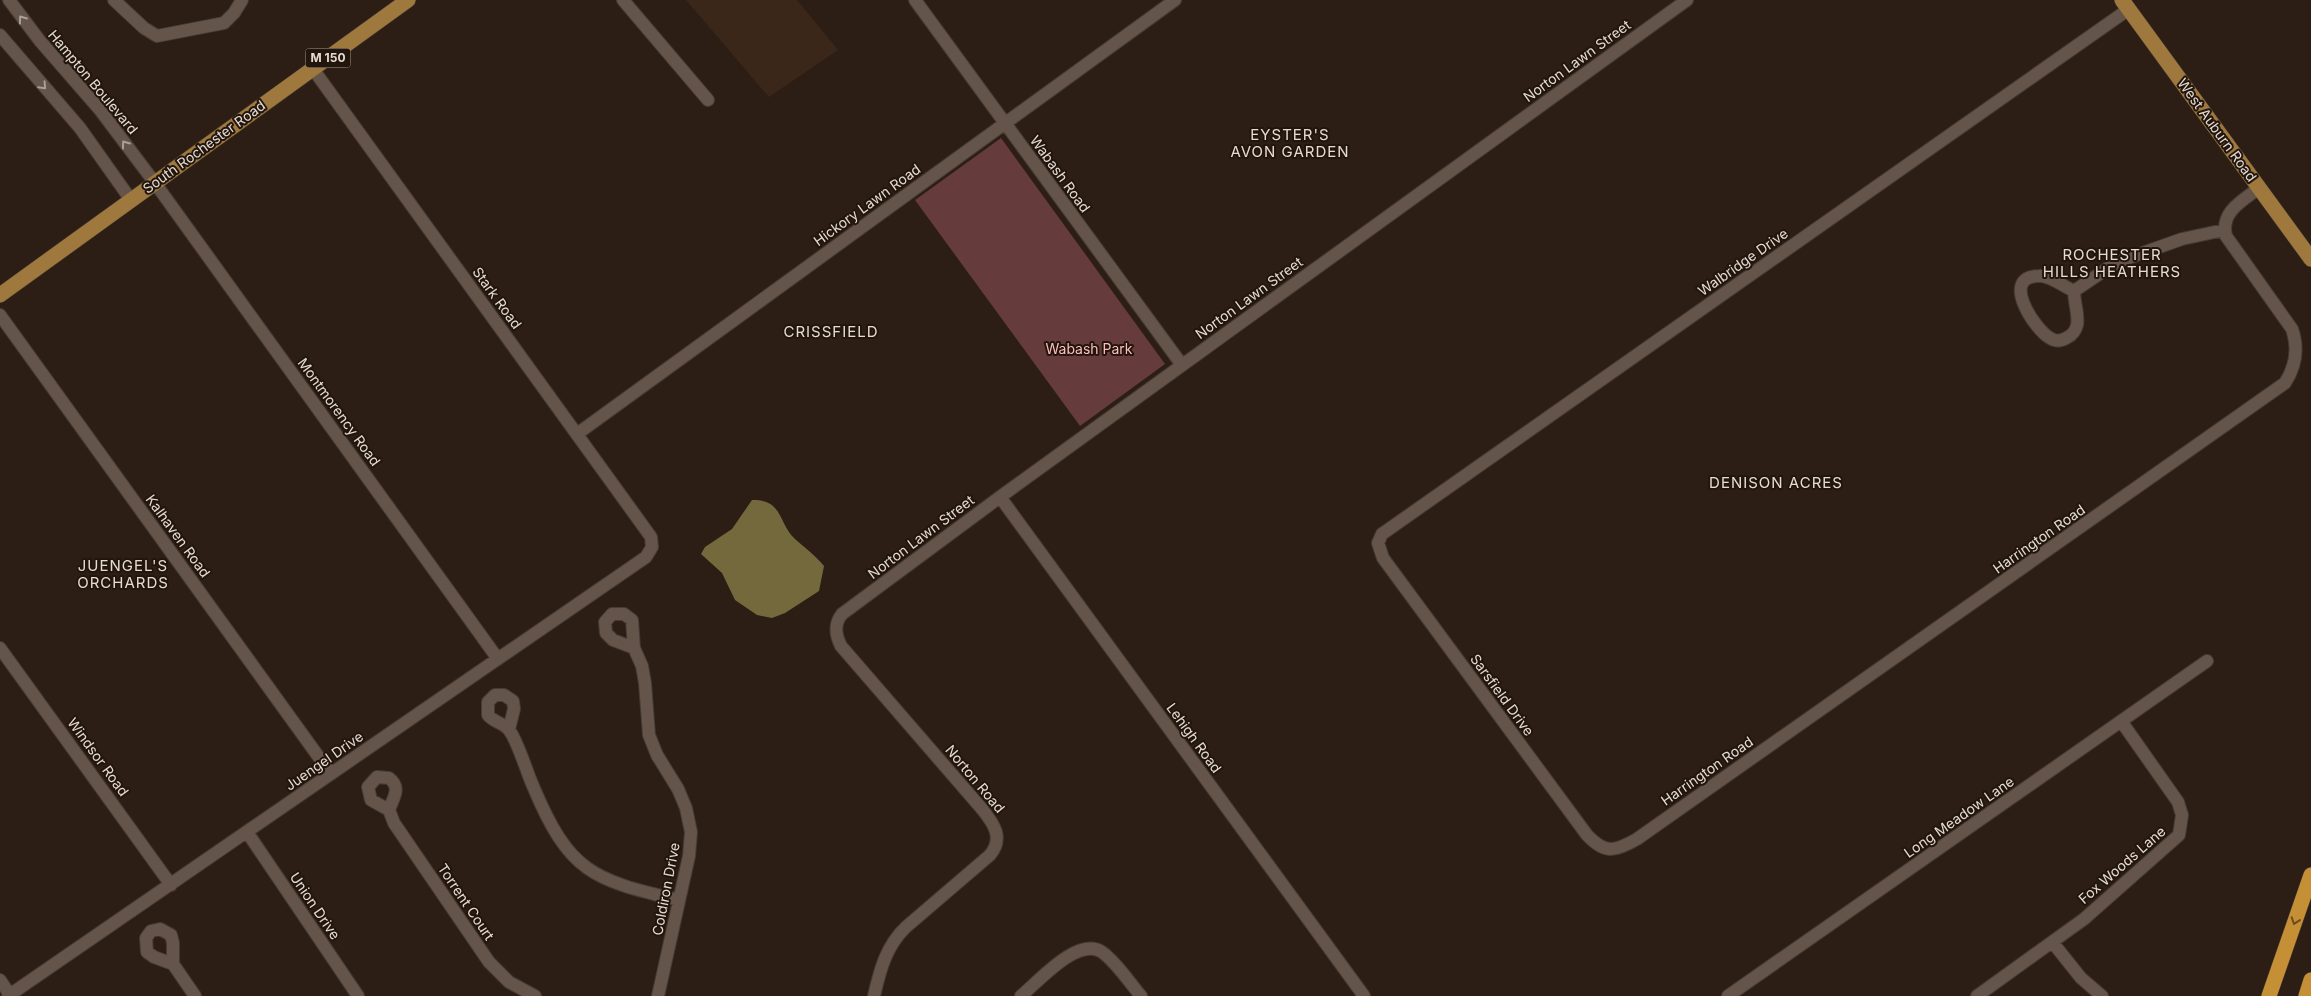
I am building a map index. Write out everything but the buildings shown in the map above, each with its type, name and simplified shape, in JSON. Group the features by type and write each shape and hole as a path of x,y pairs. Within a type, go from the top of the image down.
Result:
{"highway":[{"path":"2269,996 2311,875"},
{"path":"2306,996 2311,980"}],"main road":[{"name":"South Rochester Road","path":"0,295 408,0"},
{"name":"West Auburn Road","path":"2126,5 2311,260"}],"street":[{"name":"Hampton Boulevard","path":"9,0 40,41 90,98 155,183"},
{"path":"114,0 149,32 163,36 224,23 234,13 242,0"},
{"path":"623,0 708,100"},
{"name":"Wabash Road","path":"915,0 1182,365"},
{"name":"Hickory Lawn Road","path":"576,434 1175,0"},
{"name":"Norton Lawn Street","path":"835,627 842,614 1000,497 1687,0"},
{"name":"Walbridge Drive","path":"1378,543 1382,534 1392,525 2126,5"},
{"path":"0,35 80,128 131,200"},
{"name":"Stark Road","path":"313,69 650,538 652,547"},
{"name":"Montmorency Road","path":"155,183 498,659"},
{"path":"2074,291 2117,262 2188,237 2224,230 2226,216 2259,188"},
{"name":"Harrington Road","path":"1615,850 1637,839 2285,383 2294,367 2296,358 2295,339 2292,329 2226,236 2224,230"},
{"path":"2038,276 2043,276 2074,291 2077,325 2071,335 2061,340 2046,336 2022,303 2020,296 2023,284 2027,280 2038,276"},
{"name":"Kalhaven Road","path":"0,315 331,774"},
{"name":"Lehigh Road","path":"1000,497 1196,766 1286,885 1364,996"},
{"name":"Sarsfield Drive","path":"1378,543 1383,558 1582,830 1600,847 1615,850"},
{"name":"Juengel Drive","path":"9,995 646,557 652,547"},
{"name":"Norton Road","path":"835,627 841,646 982,809 992,822 997,833 997,844 990,855 906,927 895,939 882,963 874,996"},
{"name":"Windsor Road","path":"0,648 171,885"},
{"name":"Coldiron Drive","path":"634,648 644,676 649,735 658,755 683,797 690,819 691,846 658,996"},
{"name":"Long Meadow Lane","path":"1736,994 2206,661"},
{"name":"Fox Woods Lane","path":"1978,996 2053,943 2119,890 2180,835 2182,815 2178,802 2121,721"},
{"path":"509,729 542,809 563,844 581,866 597,876 627,888 679,900"},
{"name":"Torrent Court","path":"388,810 394,823 489,962 509,982 530,995"},
{"name":"Union Drive","path":"247,832 358,996"},
{"path":"2053,943 2081,978 2102,996"},
{"path":"1022,996 1074,952 1088,948 1100,951 1107,957 1141,996"},
{"path":"173,964 195,996"},
{"path":"0,980 9,995"}],"shaded area":[{"path":"686,0 797,0 838,50 769,97"},
{"path":"752,500 769,503 775,508 795,539 824,566 819,591 785,613 772,618 757,615 735,600 722,573 701,554 705,547 732,529"}],"green space":[{"name":"Wabash Park","path":"1001,138 1165,364 1080,426 915,200"}],"district":[{"name":"EYSTER'S AVON GARDEN","path":"1290,144"},
{"name":"ROCHESTER HILLS HEATHERS","path":"2112,264"},
{"name":"CRISSFIELD","path":"831,332"},
{"name":"DENISON ACRES","path":"1776,483"},
{"name":"JUENGEL'S ORCHARDS","path":"123,574"}]}
